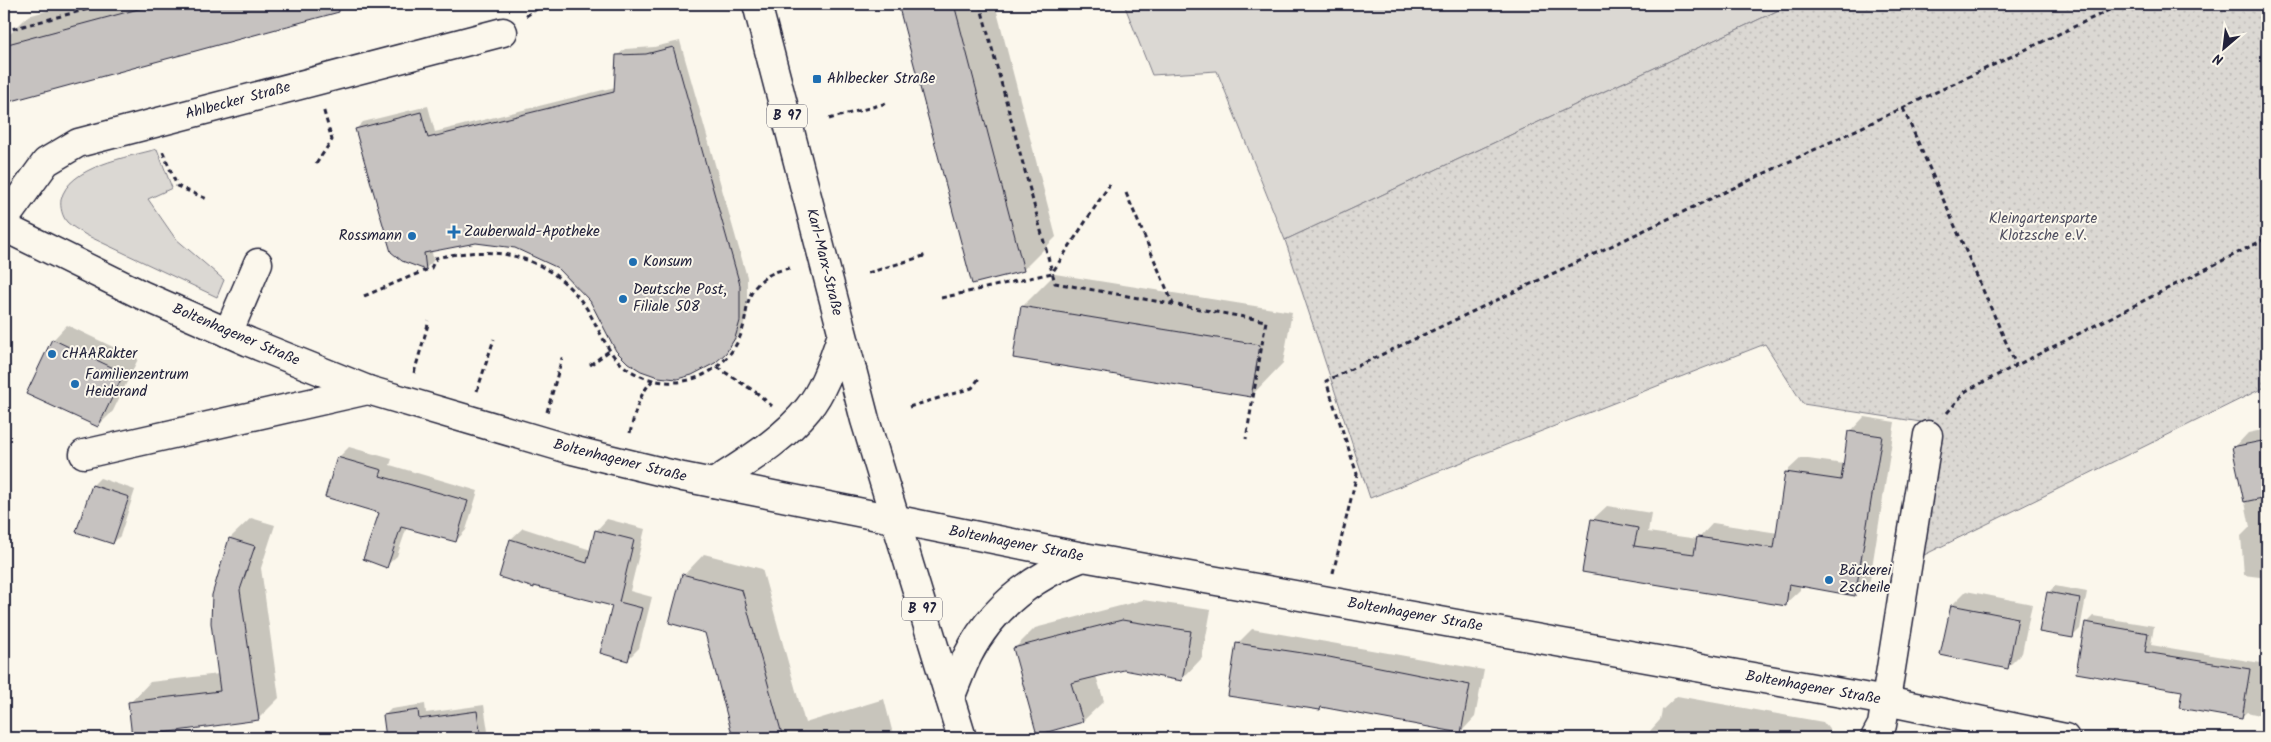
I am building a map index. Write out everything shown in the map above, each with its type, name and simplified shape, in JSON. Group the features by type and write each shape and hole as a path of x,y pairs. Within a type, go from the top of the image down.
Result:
{"street":[{"name":"Karl-Marx-Straße","path":"757,4 842,335 894,520"},
{"name":"Ahlbecker Straße","path":"4,220 46,162 78,143 503,32"},
{"name":"Boltenhagener Straße","path":"4,227 142,295 228,333 368,390 572,450 683,478 1083,557 1886,701 2065,738"},
{"path":"228,333 258,264"},
{"path":"714,483 766,449 809,408 828,374 842,335"},
{"path":"84,454 368,390"},
{"path":"1875,738 1882,725 1928,435"},
{"name":"B 97","path":"894,520 962,738"},
{"path":"950,698 968,655 992,618 1030,584 1055,568 1083,557"}],"path":[{"path":"4,31 108,4"},
{"path":"980,4 1055,283 1266,321 1246,439"},
{"path":"1332,578 1357,474 1326,381 2122,4"},
{"path":"314,81 332,140 316,164"},
{"path":"829,119 887,103"},
{"path":"1903,108 2016,365"},
{"path":"152,123 177,186 206,199"},
{"path":"941,298 1052,273 1110,184"},
{"path":"1126,193 1173,304"},
{"path":"1928,435 1966,391 2267,238"},
{"path":"364,296 431,268 436,258 464,252 491,251 519,257 546,269 568,286 587,309 610,351 632,372 652,380 677,382 693,379 717,367 729,356 738,342 744,324 746,308 756,285 776,271 790,268"},
{"path":"868,273 927,255"},
{"path":"412,379 429,321"},
{"path":"474,399 494,339"},
{"path":"590,365 610,351"},
{"path":"546,415 562,358"},
{"path":"717,367 757,393 774,408"},
{"path":"909,407 972,388 980,377"},
{"path":"629,436 637,403 652,380"}],"green space":[{"path":"1124,4 1792,4 1285,240 1217,71 1152,75"},
{"name":"Kleingartensparte Klotzsche e.V.","path":"1792,4 2267,4 2267,386 1924,555 1934,424 1803,404 1765,344 1370,498 1285,240"},
{"path":"157,149 172,188 148,199 175,238 224,280 217,297 86,235 65,220 61,208 61,200 66,188 75,179 101,165"}],"building":[{"path":"157,4 338,4 339,12 8,102 4,86 4,45"},
{"path":"898,4 954,4 1024,271 972,284"},
{"path":"673,47 740,285 740,321 735,338 726,353 715,363 692,375 677,379 658,377 641,371 628,363 616,351 590,301 558,268 515,248 476,243 424,253 426,270 402,261 391,252 355,129 421,112 428,138 614,92 616,55 646,54"},
{"path":"1021,306 1260,345 1251,397 1013,358"},
{"name":"Familienzentrum Heiderand","path":"52,339 124,373 98,427 26,394"},
{"path":"1848,431 1882,436 1855,596 1789,584 1786,606 1582,572 1591,519 1638,528 1634,546 1694,554 1697,537 1774,548 1785,472 1841,480"},
{"path":"2267,440 2267,497 2244,502 2232,447"},
{"path":"337,457 382,470 380,476 468,501 456,542 401,527 387,568 363,559 379,513 325,497"},
{"path":"92,485 129,497 113,544 76,532"},
{"path":"595,530 634,540 619,602 642,608 628,661 600,653 612,606 534,586 534,588 499,577 510,539 587,563"},
{"path":"229,538 255,546 240,590 259,720 132,737 128,702 220,691 211,623 212,595"},
{"path":"682,574 742,590 783,738 733,738 705,633 669,623"},
{"path":"2047,592 2080,598 2073,638 2039,632"},
{"path":"1951,605 2018,618 2008,669 1940,655"},
{"path":"1122,620 1191,631 1182,681 1124,670 1071,683 1083,722 1037,735 1013,648"},
{"path":"2085,622 2148,633 2145,652 2250,669 2242,719 2179,708 2182,691 2076,673"},
{"path":"1236,643 1329,657 1470,685 1461,733 1321,707 1320,710 1228,696"},
{"path":"418,710 419,719 477,711 481,738 386,738 383,715"}],"place":[{"name":"Ahlbecker Straße","path":"817,79"},
{"name":"Zauberwald-Apotheke","path":"454,232"},
{"name":"Rossmann","path":"412,236"},
{"name":"Konsum","path":"633,262"},
{"name":"Deutsche Post, Filiale 508","path":"623,299"},
{"name":"cHAARakter","path":"52,354"},
{"name":"Familienzentrum Heiderand","path":"75,384"},
{"name":"Bäckerei Zscheile","path":"1829,580"}]}
